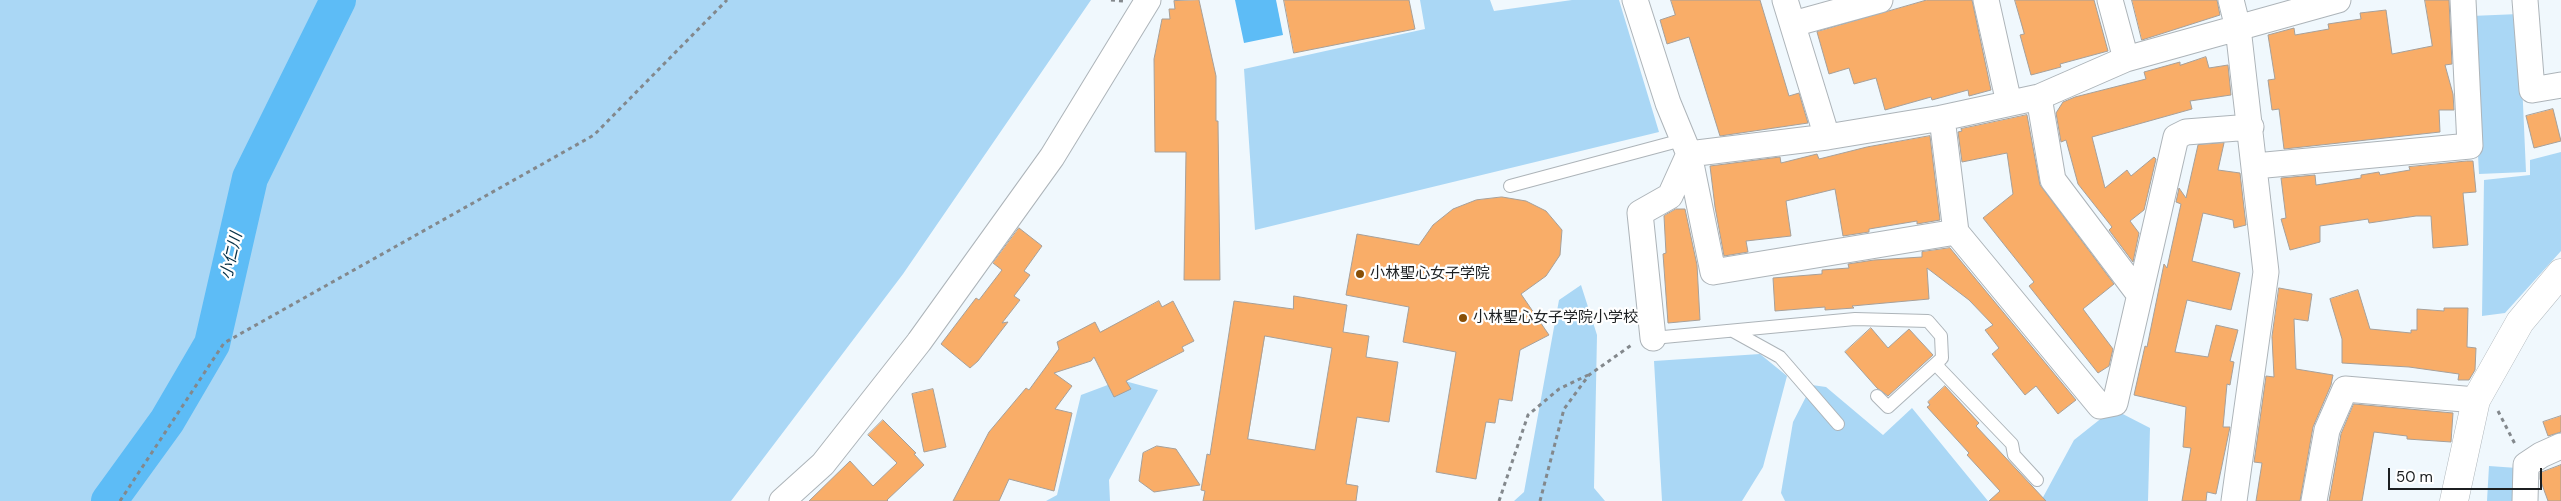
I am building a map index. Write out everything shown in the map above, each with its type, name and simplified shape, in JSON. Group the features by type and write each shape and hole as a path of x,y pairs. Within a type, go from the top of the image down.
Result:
{"street":[{"path":"782,501 823,464 919,342 1052,158 1148,0"},
{"path":"1636,0 1668,103 1686,147 1713,272 1956,232"},
{"path":"1786,0 1827,137"},
{"path":"1793,24 1880,0"},
{"path":"1986,0 2009,103"},
{"path":"2110,0 2126,59"},
{"path":"2231,0 2238,28 2266,272 2234,501"},
{"path":"1686,147 1827,137 1942,118 2039,97 2126,59 2338,0"},
{"path":"2255,166 2470,146 2463,0"},
{"path":"2525,0 2532,90 2561,85"},
{"path":"2039,97 2053,180 2139,294"},
{"path":"1942,118 1956,232 2100,406 2115,403 2176,137 2186,132 2250,127"},
{"path":"1653,338 1640,213 1670,196 1686,147"},
{"path":"2454,501 2480,392 2520,322 2561,273"},
{"path":"2314,501 2327,430 2345,389 2480,392"},
{"path":"2525,501 2526,465 2541,455 2561,446"}],"lane":[{"path":"1510,186 1686,147"},
{"path":"1653,338 1855,319 1928,321 1941,336 1942,358 1888,407 1877,396"},
{"path":"1733,331 1780,357 1838,424"},
{"path":"1937,363 1940,369 2012,444 2014,455 2036,480"}],"path":[{"path":"120,501 224,343 594,135 727,0"},
{"path":"1498,501 1528,414 1559,389 1588,375 1628,345 1653,338"},
{"path":"1540,501 1564,409 1588,375"},
{"path":"2480,392 2526,465"}],"shaded area":[{"path":"0,0 1091,0 903,274 731,501 0,501"},
{"path":"1420,0 1490,0 1494,11 1572,0 1619,0 1659,132 1255,230 1244,69 1425,29"},
{"path":"2519,14 2526,172 2479,174 2471,16"},
{"path":"2561,152 2561,251 2505,313 2482,316 2484,180 2530,175 2530,160"},
{"path":"1581,285 1597,335 1594,488 1605,501 1514,501 1524,492 1559,300"},
{"path":"1760,354 1787,376 1763,467 1742,501 1662,501 1654,361"},
{"path":"1121,380 1158,390 1109,480 1110,501 1046,501 1057,495 1081,395"},
{"path":"1812,385 1826,387 1883,435 1912,408 1988,501 1785,501 1781,493 1793,422"},
{"path":"2113,409 2150,428 2148,501 2041,501 2074,440"},
{"path":"2489,466 2517,468 2515,501 2487,501"}],"water":[{"path":"1235,0 1276,0 1283,35 1244,43"}],"building":[{"path":"1199,0 1216,76 1220,280 1184,280 1186,152 1155,152 1154,59 1162,19 1170,19 1169,9 1175,9 1174,1"},
{"path":"1284,0 1409,0 1415,29 1294,53"},
{"path":"1671,0 1760,0 1789,96 1799,93 1808,123 1720,136 1689,37 1667,44 1660,20 1675,15"},
{"path":"1927,0 1972,0 1991,90 1969,96 1968,90 1932,100 1931,97 1885,110 1876,78 1854,84 1849,68 1829,74 1817,32"},
{"path":"2015,0 2094,0 2108,51 2060,64 2061,67 2031,75 2020,35 2024,34"},
{"path":"2132,0 2217,0 2220,15 2142,40"},
{"path":"2425,0 2449,0 2452,64 2445,65 2453,94 2454,110 2439,110 2440,132 2284,149 2279,109 2272,110 2268,80 2275,79 2268,35 2294,28 2295,35 2329,29 2328,24 2361,19 2360,13 2386,10 2392,54 2432,46"},
{"path":"2206,57 2209,68 2228,65 2231,95 2190,101 2192,109 2092,137 2105,188 2127,170 2131,176 2154,157 2156,159 2144,210 2130,221 2139,233 2133,262 2109,230 2112,227 2078,184 2066,140 2061,142 2056,113 2063,102 2075,97 2146,79 2144,72 2180,62 2180,65"},
{"path":"2553,109 2561,141 2534,148 2526,116"},
{"path":"2027,115 2040,185 2114,284 2083,309 2113,349 2109,366 2098,373 2029,286 2034,282 1983,218 2013,194 2007,153 1962,162 1958,132 1962,131 1961,129"},
{"path":"1930,136 1940,220 1917,224 1917,221 1869,229 1869,232 1843,236 1835,189 1786,201 1791,236 1746,241 1748,252 1724,256 1710,166 1780,157 1781,163 1817,154 1819,159 1867,147"},
{"path":"2224,143 2218,170 2240,173 2246,225 2234,228 2233,220 2203,213 2192,261 2240,273 2231,310 2187,300 2175,352 2208,357 2216,325 2238,330 2230,361 2234,362 2230,385 2227,384 2223,427 2230,427 2216,494 2207,492 2206,501 2182,501 2191,448 2183,447 2186,407 2134,395 2145,346 2147,347 2164,264 2167,268 2181,204 2176,202 2179,188 2186,198 2198,145"},
{"path":"2473,161 2476,192 2463,193 2468,245 2433,248 2431,216 2416,216 2369,223 2368,219 2320,226 2320,242 2290,250 2281,219 2286,218 2281,178 2315,175 2316,185 2361,178 2361,175 2379,172 2380,175 2410,170 2409,167"},
{"path":"1502,197 1526,201 1546,211 1562,230 1560,255 1546,276 1521,294 1549,335 1520,350 1512,401 1499,399 1495,423 1486,422 1476,479 1436,472 1456,352 1403,342 1409,307 1346,295 1357,234 1419,245 1433,225 1453,209 1476,200"},
{"path":"1676,209 1685,209 1697,265 1700,320 1668,323 1663,254 1666,253 1664,216"},
{"path":"1019,228 1042,246 1024,271 1030,275 1014,296 1020,300 1002,323 1008,322 978,361 970,368 941,344 976,298 979,300 1002,270 993,263"},
{"path":"1950,248 2076,400 2058,414 2036,386 2025,395 1992,354 1999,348 1985,330 1993,325 1969,300 1927,268 1929,299 1852,306 1854,308 1825,310 1825,307 1775,311 1773,278 1822,274 1822,270 1849,268 1848,264 1874,260 1922,257 1922,252"},
{"path":"2279,288 2312,294 2308,321 2294,319 2296,369 2333,375 2331,385 2313,427 2300,501 2256,501 2262,463 2254,462 2266,376 2274,377 2272,337"},
{"path":"2358,290 2370,329 2411,333 2411,330 2417,330 2417,309 2444,311 2444,308 2468,308 2467,347 2476,348 2475,370 2469,380 2458,380 2459,374 2409,367 2342,363 2342,339 2330,299"},
{"path":"1294,296 1347,305 1343,332 1369,336 1366,357 1398,362 1389,422 1357,417 1346,484 1358,486 1356,501 1203,501 1205,491 1201,490 1207,454 1210,455 1234,301 1293,309","holes":["1265,336 1332,348 1315,450 1248,439"]},
{"path":"1159,301 1162,307 1173,301 1194,341 1182,347 1184,351 1126,381 1131,389 1114,397 1094,357 1091,361 1054,373 1072,386 1055,409 1072,413 1054,491 1009,479 999,501 953,501 989,432 1026,388 1029,390 1059,349 1057,342 1095,322 1100,332"},
{"path":"1871,328 1888,348 1909,329 1933,355 1888,396 1877,388 1845,352"},
{"path":"1945,386 1979,423 1976,426 2046,501 1989,501 2000,491 1967,455 1969,453 1927,407 1930,405 1928,402"},
{"path":"933,389 946,447 924,452 912,394"},
{"path":"2354,404 2453,413 2451,442 2407,439 2407,436 2374,432 2362,501 2329,501 2341,434"},
{"path":"2561,416 2561,432 2548,436 2543,422"},
{"path":"883,420 916,453 914,454 924,465 888,501 809,501 850,461 873,486 897,463 868,435"},
{"path":"1157,446 1176,449 1200,485 1154,492 1139,481 1143,453"},
{"path":"2561,465 2561,501 2548,501 2540,479 2540,473"}],"waterway":[{"name":"小仁川","path":"109,501 167,421 212,344 250,178 338,0"}],"place":[{"name":"小林聖心女子学院","path":"1360,274"},
{"name":"小林聖心女子学院小学校","path":"1463,318"}]}
